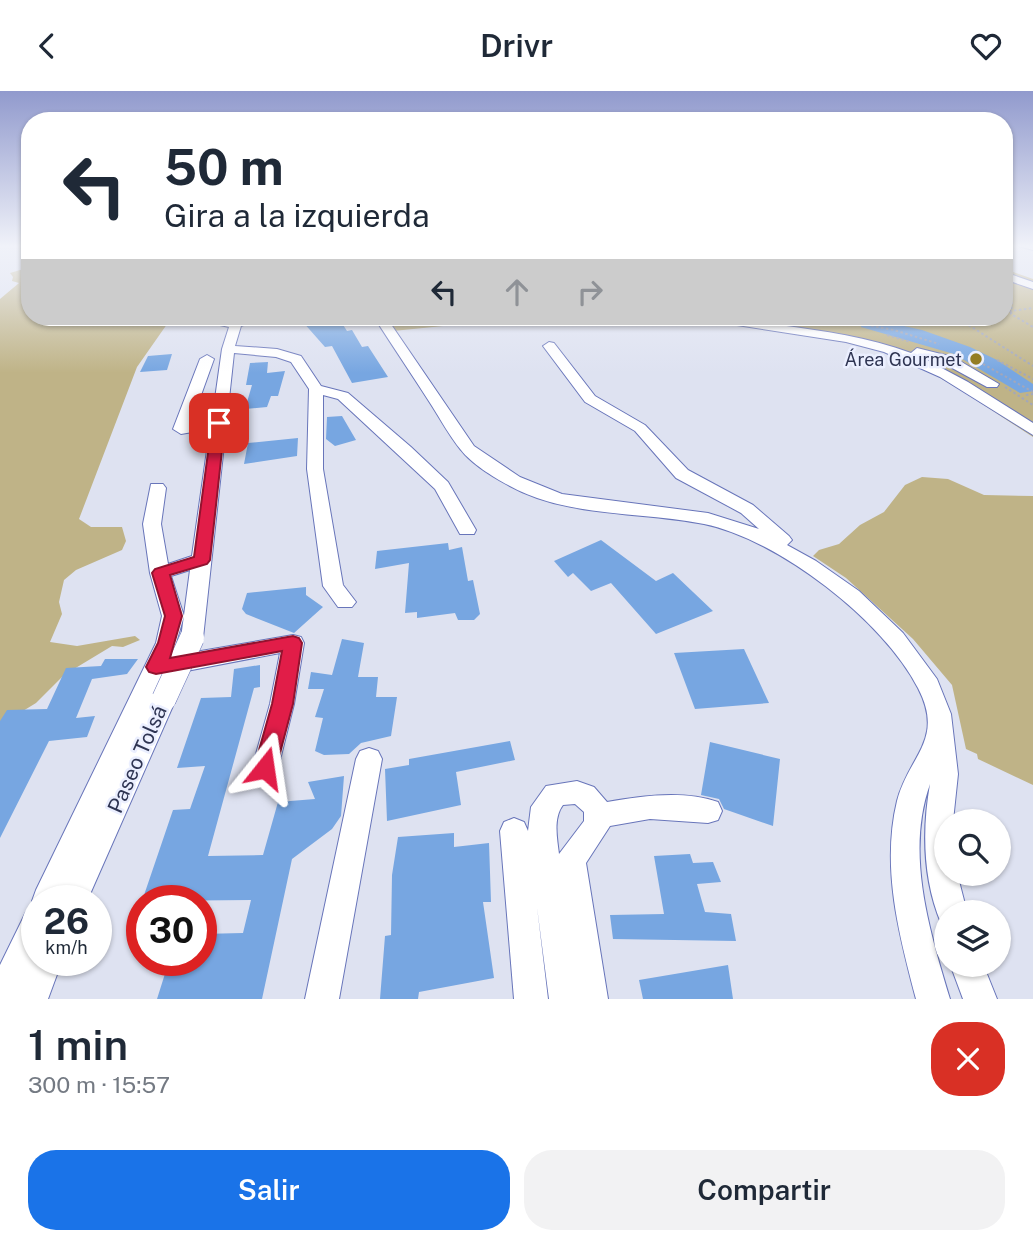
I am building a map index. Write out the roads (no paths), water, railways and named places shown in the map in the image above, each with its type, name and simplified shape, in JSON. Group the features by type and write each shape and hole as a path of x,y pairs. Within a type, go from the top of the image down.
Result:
{"street":[{"name":"Paseo Tolsá","path":"79,885 192,638 228,349 235,326"},
{"path":"386,326 468,449 514,481 558,499 708,519 754,534 809,565"},
{"path":"769,326 948,360 992,384"},
{"path":"793,326 852,335 905,351 957,374 1033,420"},
{"path":"549,346 590,399 640,428 682,474 747,509 809,565 852,596 895,639 929,685 939,715 945,774 939,814 942,871 949,900"},
{"path":"228,349 277,353 296,359 316,389 315,469 333,586 345,602"},
{"path":"905,351 1033,430"},
{"path":"207,359 181,429 219,423"},
{"path":"316,389 343,396 405,450 442,486 467,530"},
{"path":"54,885 167,643 173,616 160,573 152,524 157,488"},
{"path":"160,573 202,560"},
{"path":"156,667 293,643 282,704 265,768"},
{"path":"933,999 923,964 904,863 911,801 922,771 940,743"},
{"path":"323,999 369,759"},
{"path":"566,999 542,834 545,807 556,794 579,793 593,803 599,816 597,827 578,849 572,861 591,999"},
{"path":"599,816 650,807 708,811"},
{"path":"514,831 531,999"},
{"path":"1,999 21,957"},
{"path":"31,999 40,976"},
{"path":"971,977 980,999"}],"place":[{"name":"Área Gourmet","path":"976,359"}]}
